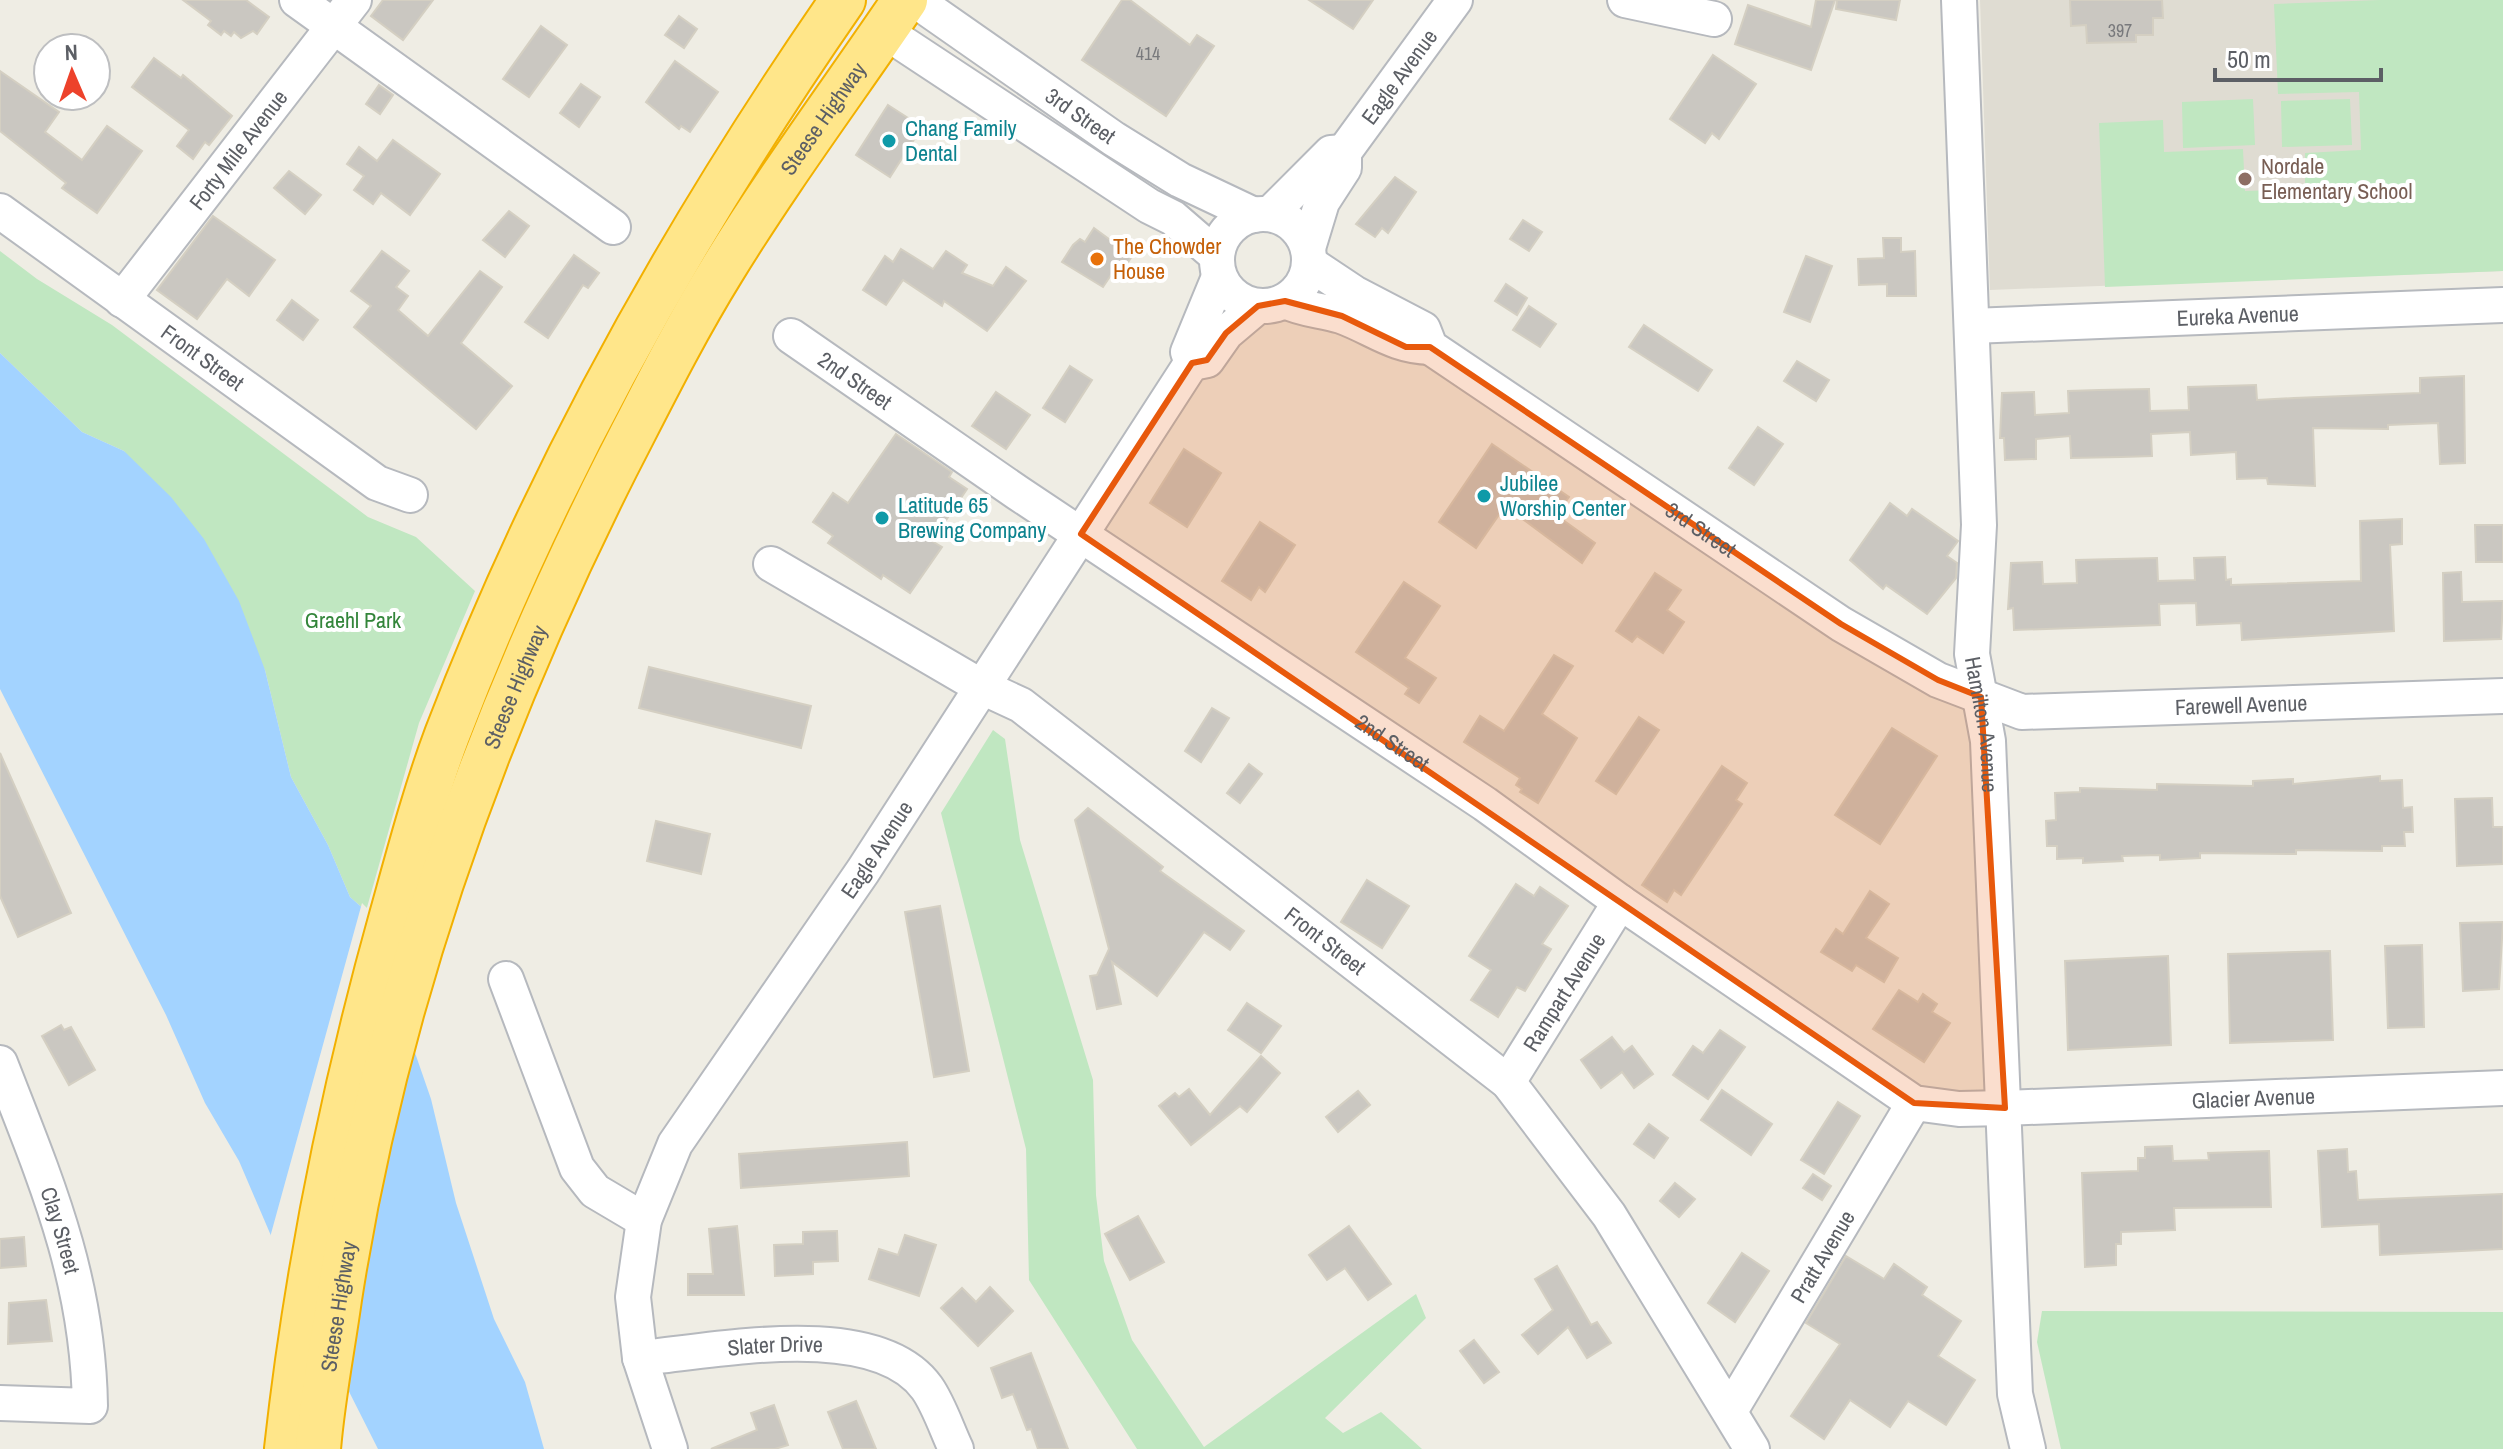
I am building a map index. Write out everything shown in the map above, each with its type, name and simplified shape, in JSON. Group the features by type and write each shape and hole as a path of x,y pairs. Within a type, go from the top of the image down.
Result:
{"highway":[{"name":"Steese Highway","path":"308,1442 293,1391 322,1205 351,1070 414,837 447,736 534,528 596,407 685,248 843,0"},
{"name":"Steese Highway","path":"308,1442 355,1196 391,1046 437,891 479,776 563,572 675,351 722,269 859,61 894,16"}],"street":[{"path":"297,0 344,14 613,227"},
{"name":"3rd Street","path":"915,0 1114,139 1180,180 1262,215"},
{"name":"Eagle Avenue","path":"1308,255 1322,202 1344,168 1344,152 1455,0"},
{"path":"1625,0 1714,19"},
{"name":"Hamilton Avenue","path":"1959,0 1979,525 1972,654 1988,741 2015,1394 2028,1449"},
{"name":"Forty Mile Avenue","path":"122,300 344,14"},
{"name":"3rd Street","path":"894,16 1136,198 1173,218 1218,266"},
{"name":"Eagle Avenue","path":"1262,215 1331,153 1344,152"},
{"name":"Front Street","path":"0,211 377,483 410,495"},
{"path":"1262,215 1294,226 1308,255 1297,292 1271,304 1234,297 1218,266 1219,244 1233,225 1262,215"},
{"name":"3rd Street","path":"1308,255 1354,293 1423,329 1430,347"},
{"name":"Eagle Avenue","path":"1192,363 1188,352 1218,266"},
{"name":"3rd Street","path":"1271,304 1342,316 1406,347 1430,347 1841,624 1938,680 1981,697"},
{"name":"Eagle Avenue","path":"640,1358 633,1297 644,1220 675,1144 863,871 1192,363 1207,360 1226,333 1271,304"},
{"name":"Eureka Avenue","path":"1972,326 2503,305"},
{"name":"2nd Street","path":"791,336 1485,804 1620,902 1914,1103 1959,1109 2005,1108"},
{"name":"Front Street","path":"771,564 980,686 1021,705 1508,1082 1609,1215 1752,1449"},
{"name":"Farewell Avenue","path":"1981,697 2022,712 2503,696"},
{"name":"Rampart Avenue","path":"1508,1082 1620,902"},
{"path":"506,979 577,1168 595,1191 644,1220"},
{"name":"Clay Street","path":"0,1063 50,1191 74,1268 85,1315 90,1406 0,1403"},
{"name":"Glacier Avenue","path":"2005,1108 2503,1088"},
{"name":"Pratt Avenue","path":"1730,1411 1914,1103"},
{"name":"Slater Drive","path":"640,1358 755,1347 840,1345 890,1357 926,1387 956,1449"},
{"path":"640,1358 670,1449"}],"highlighted area":[{"path":"1285,301 1342,316 1406,347 1430,347 1841,624 1938,680 1981,697 2005,1108 1914,1103 1081,534 1192,363 1207,360 1226,333 1258,306"}],"shaded area":[{"name":"Nordale Elementary School","path":"1980,0 2503,0 2503,271 1990,290"}],"green space":[{"path":"2503,0 2503,271 2105,287 2099,123 2163,120 2164,152 2243,149 2245,191 2305,189 2305,153 2361,150 2359,92 2278,94 2274,4"},
{"path":"2253,99 2255,145 2183,148 2182,102"},
{"path":"2350,99 2352,145 2282,147 2281,101"},
{"name":"Graehl Park","path":"0,251 37,279 112,325 368,517 416,537 475,591 419,723 366,911 350,897 328,845 291,777 265,670 124,451 82,432 0,353"},
{"path":"993,730 1005,739 1020,840 1093,1080 1096,1195 1104,1261 1132,1340 1204,1447 1416,1294 1426,1318 1325,1418 1343,1433 1381,1412 1422,1449 1137,1449 1029,1280 1026,1149 941,813"},
{"path":"2042,1311 2503,1312 2503,1449 2061,1449 2037,1342"}],"water":[{"path":"0,353 82,432 124,451 171,497 204,539 239,601 265,670 291,777 328,845 350,897 366,911 431,1099 456,1203 494,1319 525,1382 544,1449 378,1449 275,1245 239,1161 205,1103 166,1015 0,689"}],"pier":[{"path":"362,903 369,910 414,1040 387,1148 345,1391 269,1241"}],"building":[{"path":"183,0 246,0 269,17 257,34 253,31 241,38 234,32 231,36 224,31 221,35 208,25 211,21"},
{"path":"383,0 433,0 403,40 371,16"},
{"path":"1122,0 1130,0 1190,45 1197,35 1214,46 1166,116 1082,60"},
{"path":"1309,0 1373,0 1353,29"},
{"path":"1816,0 1835,0 1811,70 1735,44 1748,5 1811,27"},
{"path":"1837,0 1900,0 1896,20 1836,9"},
{"path":"2070,0 2162,0 2163,18 2153,18 2153,35 2136,35 2136,42 2087,43 2086,25 2071,26"},
{"path":"679,16 697,29 684,48 665,35"},
{"path":"541,26 567,45 529,97 503,79"},
{"path":"1713,55 1756,84 1719,139 1712,133 1705,143 1670,119"},
{"path":"154,58 181,78 183,75 232,116 209,145 205,142 193,159 177,146 189,130 132,87"},
{"path":"675,61 718,92 690,132 681,126 679,129 646,102"},
{"path":"0,71 32,93 32,112 59,112 45,132 82,160 107,126 142,151 97,213 62,188 66,183 0,131"},
{"path":"581,84 600,97 579,127 560,113"},
{"path":"379,85 393,95 380,114 366,104"},
{"name":"Chang Family Dental","path":"888,105 922,127 890,177 856,155"},
{"path":"393,140 440,174 410,215 381,193 373,204 354,190 364,176 347,164 359,147 377,161"},
{"path":"289,171 321,195 305,214 274,188"},
{"path":"1395,177 1416,192 1388,233 1382,228 1375,237 1356,224"},
{"path":"509,211 529,226 505,257 483,240"},
{"path":"213,216 275,260 249,296 227,279 197,319 157,290"},
{"path":"1523,220 1542,232 1529,251 1510,239"},
{"name":"The Chowder House","path":"1094,228 1132,256 1120,275 1113,272 1103,287 1062,262 1073,245 1080,239 1085,242"},
{"path":"1883,238 1901,238 1901,252 1915,251 1916,296 1887,296 1887,284 1859,285 1858,259 1884,258"},
{"path":"901,249 933,269 946,251 967,265 962,273 993,286 1006,267 1026,281 987,331 944,301 942,306 903,280 886,305 863,290 885,256 893,262"},
{"path":"382,251 409,271 396,287 408,296 398,310 428,336 480,271 502,287 461,343 512,386 476,429 354,327 371,306 351,291"},
{"path":"574,255 599,273 588,288 583,285 548,338 525,322"},
{"path":"1806,256 1832,266 1810,322 1784,312"},
{"path":"1506,284 1527,298 1517,315 1495,301"},
{"path":"292,300 318,320 303,340 277,320"},
{"path":"1529,306 1556,324 1540,347 1513,330"},
{"path":"1644,325 1712,370 1698,391 1629,347"},
{"path":"1797,361 1829,380 1816,401 1784,381"},
{"path":"1070,366 1092,380 1065,422 1043,408"},
{"path":"2464,376 2465,463 2440,464 2438,423 2388,425 2388,429 2313,428 2315,486 2268,484 2267,478 2237,479 2236,452 2191,455 2190,432 2151,434 2152,456 2121,457 2071,458 2070,436 2036,439 2036,459 2005,460 2004,438 2000,438 2002,393 2034,392 2035,415 2069,413 2068,391 2149,389 2150,411 2189,410 2188,387 2256,385 2257,400 2420,393 2420,378"},
{"path":"996,392 1030,415 1006,449 972,426"},
{"path":"1758,427 1783,444 1754,485 1729,468"},
{"name":"Latitude 65 Brewing Company","path":"896,434 952,472 949,477 967,489 932,541 942,547 910,593 883,575 881,579 828,543 833,536 813,522 833,493 848,503"},
{"name":"Jubilee Worship Center","path":"1492,444 1569,497 1556,515 1595,543 1582,563 1505,506 1476,548 1439,522"},
{"path":"1184,449 1221,473 1187,527 1150,503"},
{"path":"1890,503 1907,516 1912,509 1958,541 1947,556 1957,563 1956,578 1927,614 1886,585 1883,589 1850,560"},
{"path":"2402,519 2402,544 2390,545 2394,631 2242,640 2241,623 2197,625 2196,603 2159,604 2160,625 2014,630 2013,608 2008,609 2011,563 2042,562 2043,584 2077,583 2076,560 2157,558 2158,581 2195,580 2194,558 2225,557 2226,580 2231,579 2231,585 2361,581 2360,521"},
{"path":"1260,522 1295,545 1265,592 1259,587 1251,600 1222,581"},
{"path":"2475,525 2503,525 2503,562 2476,562"},
{"path":"2461,572 2462,602 2503,601 2501,639 2444,641 2443,573"},
{"path":"1655,573 1681,590 1667,610 1684,622 1663,653 1637,636 1632,642 1616,631"},
{"path":"1404,582 1440,606 1405,658 1436,678 1419,703 1405,694 1409,688 1356,652"},
{"path":"1554,655 1573,666 1542,714 1577,738 1538,803 1520,792 1522,789 1516,785 1520,778 1464,742 1480,716 1504,731"},
{"path":"649,667 811,706 801,748 639,708"},
{"path":"1212,708 1229,718 1201,762 1185,751"},
{"path":"1639,717 1659,730 1616,794 1596,781"},
{"path":"1892,728 1937,756 1880,844 1835,815"},
{"path":"0,753 71,913 18,937 0,896"},
{"path":"1249,764 1262,774 1240,803 1227,793"},
{"path":"1722,766 1747,783 1736,800 1742,804 1681,895 1674,890 1667,902 1642,885"},
{"path":"2380,776 2380,781 2402,780 2403,808 2412,807 2413,832 2404,832 2405,846 2382,846 2382,851 2296,850 2296,854 2200,853 2200,858 2160,860 2160,855 2122,856 2123,861 2083,863 2083,858 2057,859 2057,846 2047,846 2046,821 2056,820 2055,793 2080,792 2080,788 2157,790 2157,784 2253,786 2253,781 2293,779 2293,784"},
{"path":"2492,798 2493,827 2503,827 2503,864 2457,866 2455,799"},
{"path":"1088,808 1163,867 1160,871 1244,931 1230,950 1204,932 1157,996 1112,962 1121,1004 1097,1009 1090,976 1097,975 1109,949 1075,820"},
{"path":"656,821 710,834 701,874 647,861"},
{"path":"1367,880 1409,906 1382,948 1341,922"},
{"path":"1516,884 1534,896 1540,887 1568,906 1542,944 1551,949 1525,991 1517,987 1498,1017 1471,1000 1491,970 1469,956"},
{"path":"1870,891 1889,904 1866,938 1898,958 1884,982 1856,965 1852,971 1821,952 1836,929 1843,934"},
{"path":"940,906 969,1071 934,1077 905,912"},
{"path":"2503,922 2499,989 2463,991 2460,923"},
{"path":"2422,945 2424,1027 2388,1028 2385,946"},
{"path":"2330,951 2333,1040 2230,1043 2228,954"},
{"path":"2168,956 2171,1045 2068,1050 2065,961"},
{"path":"1899,990 1918,1002 1923,994 1937,1004 1932,1012 1950,1023 1924,1062 1873,1029"},
{"path":"1247,1003 1281,1026 1261,1053 1228,1030"},
{"path":"61,1025 64,1030 71,1027 95,1070 69,1085 42,1036"},
{"path":"1720,1030 1745,1047 1708,1099 1673,1075 1693,1046 1703,1053"},
{"path":"1612,1037 1624,1052 1632,1046 1653,1074 1634,1088 1622,1072 1601,1088 1581,1060"},
{"path":"1261,1056 1280,1073 1247,1112 1240,1106 1191,1145 1159,1106 1175,1093 1179,1097 1189,1089 1210,1115"},
{"path":"1722,1090 1772,1124 1751,1155 1701,1120"},
{"path":"1358,1091 1370,1105 1338,1132 1326,1117"},
{"path":"1838,1102 1860,1116 1824,1174 1801,1160"},
{"path":"1649,1124 1668,1138 1654,1158 1634,1144"},
{"path":"907,1142 909,1176 741,1188 739,1154"},
{"path":"2172,1146 2173,1161 2209,1160 2208,1153 2269,1151 2271,1207 2174,1208 2175,1230 2121,1232 2121,1244 2116,1244 2116,1265 2085,1267 2082,1173 2138,1171 2138,1158 2145,1158 2145,1147"},
{"path":"2347,1149 2348,1172 2356,1171 2358,1200 2503,1194 2503,1249 2380,1255 2379,1224 2322,1227 2318,1151"},
{"path":"1813,1174 1831,1186 1822,1200 1803,1188"},
{"path":"1675,1183 1695,1199 1679,1217 1660,1201"},
{"path":"1138,1216 1164,1262 1130,1280 1105,1234"},
{"path":"737,1226 744,1295 688,1295 688,1274 713,1274 709,1229"},
{"path":"1349,1226 1391,1284 1368,1300 1345,1268 1327,1280 1309,1255"},
{"path":"837,1231 838,1261 813,1262 813,1274 775,1276 774,1245 803,1244 803,1232"},
{"path":"905,1235 936,1245 919,1296 869,1279 879,1249 898,1255"},
{"path":"24,1237 26,1266 0,1268 0,1239"},
{"path":"1742,1253 1769,1271 1735,1322 1708,1303"},
{"path":"1846,1256 1884,1279 1894,1264 1927,1287 1922,1295 1961,1321 1938,1356 1975,1380 1946,1425 1908,1401 1890,1427 1850,1400 1824,1439 1791,1416 1840,1344 1806,1323"},
{"path":"1557,1266 1591,1325 1597,1322 1611,1343 1587,1358 1568,1327 1538,1354 1522,1335 1553,1310 1535,1279"},
{"path":"990,1287 1013,1311 978,1346 941,1308 962,1288 976,1302"},
{"path":"46,1300 52,1341 8,1344 9,1303"},
{"path":"1474,1340 1499,1372 1484,1383 1460,1351"},
{"path":"1031,1353 1068,1449 1038,1449 1013,1394 1002,1398 991,1368"},
{"path":"856,1401 876,1449 843,1449 828,1412"},
{"path":"774,1405 788,1445 775,1449 711,1449 757,1430 751,1413"}],"place":[{"name":"Chang Family Dental","path":"889,141"},
{"name":"Nordale Elementary School","path":"2245,179"},
{"name":"The Chowder House","path":"1097,259"},
{"name":"Jubilee Worship Center","path":"1484,496"},
{"name":"Latitude 65 Brewing Company","path":"882,518"}]}
